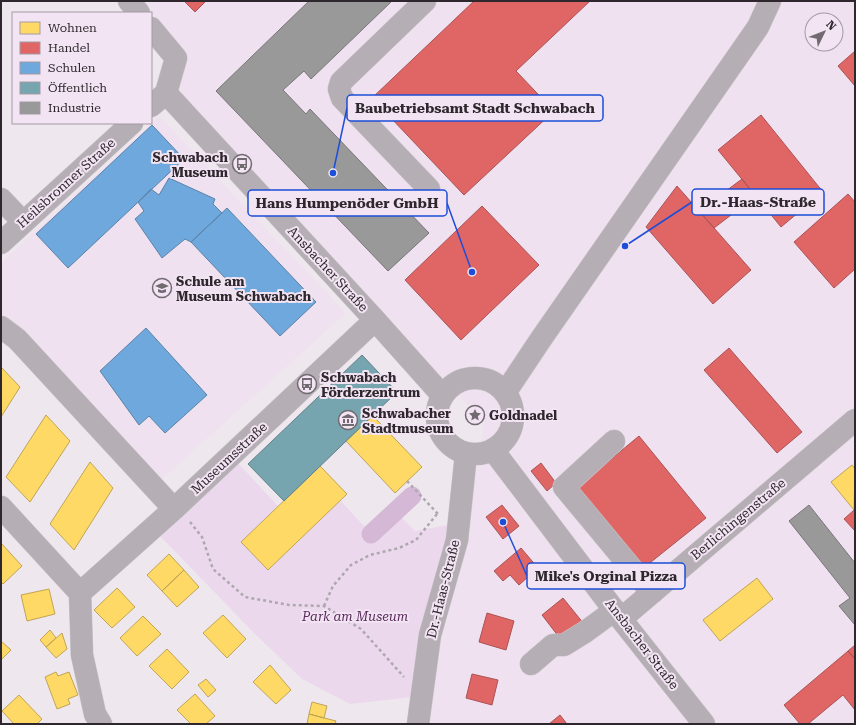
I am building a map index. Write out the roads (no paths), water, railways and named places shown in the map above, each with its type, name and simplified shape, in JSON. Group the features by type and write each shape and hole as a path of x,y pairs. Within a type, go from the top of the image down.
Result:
{"street":[{"path":"128,1 137,12"},
{"path":"425,1 342,82 339,89 342,98 429,189"},
{"path":"506,393 541,338 758,27 770,1"},
{"name":"Ansbacher Straße","path":"152,29 176,58 158,99 375,320 442,395"},
{"name":"Heilsbronner Straße","path":"1,243 131,124"},
{"path":"1,199 23,222"},
{"name":"Museumsstraße","path":"80,593 175,508 375,320"},
{"path":"1,327 17,339 175,508"},
{"path":"473,378 485,379 497,384 506,393 511,402 513,413 512,424 508,435 502,444 493,450 484,454 466,454 455,449 446,441 439,431 436,418 437,406 442,395 450,386 461,380 473,378"},
{"name":"Berlichingenstraße","path":"531,664 552,645 564,645 652,593 855,420"},
{"path":"614,442 564,487 652,593"},
{"name":"Ansbacher Straße","path":"493,450 704,724"},
{"name":"Dr.-Haas-Straße","path":"418,724 430,635 456,540 466,454"},
{"path":"1,507 80,593 82,655 95,714 101,724"}],"waterway":[{"path":"371,534 412,496"}],"place":[{"name":"Schwabach Museum","path":"242,164"},
{"name":"Baubetriebsamt Stadt Schwabach","path":"333,173"},
{"name":"Dr.-Haas-Straße","path":"625,246"},
{"name":"Hans Humpenöder GmbH","path":"472,272"},
{"name":"Schule am Museum Schwabach","path":"162,288"},
{"name":"Schwabach Förderzentrum","path":"307,384"},
{"name":"Goldnadel","path":"475,415"},
{"name":"Schwabacher Stadtmuseum","path":"348,420"},
{"name":"Mike's Orginal Pizza","path":"503,522"}],"park label":[{"name":"Park am Museum","path":"355,616"}]}
